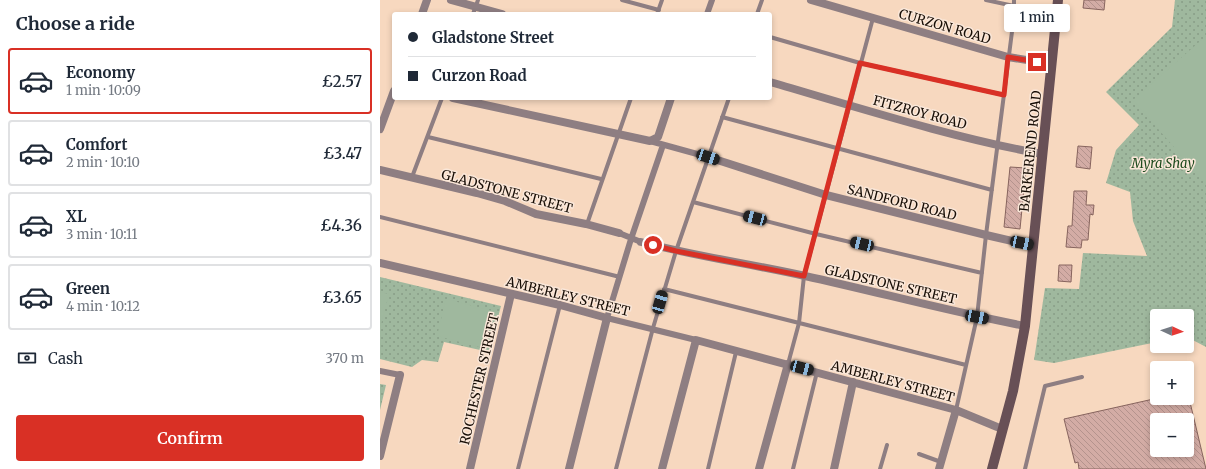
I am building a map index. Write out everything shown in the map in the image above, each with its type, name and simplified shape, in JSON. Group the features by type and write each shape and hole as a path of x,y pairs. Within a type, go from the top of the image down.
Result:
{"main road":[{"name":"BARKEREND ROAD","path":"992,469 1013,391 1025,326 1058,0"}],"street":[{"path":"423,12 427,0"},
{"path":"451,0 495,12"},
{"path":"708,12 712,0"},
{"name":"CURZON ROAD","path":"811,0 1008,57 1051,64"},
{"name":"FITZROY ROAD","path":"772,83 998,146 1042,154"},
{"path":"380,129 392,96"},
{"name":"SANDFORD ROAD","path":"462,100 618,134 654,139 663,145 708,157 826,195 1034,246"},
{"path":"654,139 670,100"},
{"path":"569,469 607,318 621,277 631,239 663,145"},
{"name":"GLADSTONE STREET","path":"380,170 477,193 505,201 536,214 586,224 619,233 631,239 676,251 804,276 977,317 1025,326"},
{"name":"AMBERLEY STREET","path":"380,263 653,328 736,352 788,364 956,410 1002,429"},
{"name":"ROCHESTER STREET","path":"470,469 511,294"},
{"path":"662,469 696,340"},
{"path":"759,469 788,364"},
{"path":"380,371 400,375 380,456"},
{"path":"834,469 853,382"},
{"path":"940,465 956,410"}],"lane":[{"path":"622,0 658,12 662,0"},
{"path":"759,12 762,0"},
{"path":"986,0 1014,6"},
{"path":"956,410 977,317 1014,16 1014,0"},
{"path":"788,364 799,324 804,276 873,18"},
{"path":"772,38 860,63 1004,95"},
{"path":"412,178 441,100"},
{"path":"586,224 630,100"},
{"path":"616,469 664,288 728,100"},
{"path":"722,117 992,190"},
{"path":"428,137 601,179"},
{"path":"693,202 816,234 982,273"},
{"path":"380,217 621,277"},
{"path":"664,288 799,324 966,365"},
{"path":"518,469 560,305"},
{"path":"708,469 736,352"},
{"path":"793,469 817,372"},
{"path":"1025,469 1045,386 1082,377"},
{"path":"880,469 887,445"},
{"path":"919,454 940,465"}],"green space":[{"name":"Myra Shay","path":"1175,0 1206,0 1206,347 1194,341 1194,309 1150,309 1150,343 1054,363 1034,360 1045,288 1079,289 1083,253 1147,256 1133,221 1130,192 1106,183 1116,150 1139,125 1106,92 1172,27"},
{"path":"1206,36 1206,184 1133,100"},
{"path":"380,277 501,306 489,352 444,342 438,362 422,360 412,367 380,359"},
{"path":"380,292 389,294 380,328"},
{"path":"446,299 493,311 483,348 437,336"},
{"path":"380,384 386,385 380,410"}],"building":[{"path":"1084,0 1105,0 1104,10 1083,8"},
{"path":"1078,146 1092,147 1090,169 1076,167"},
{"path":"1010,167 1026,168 1020,229 1004,227"},
{"path":"1074,191 1087,191 1086,205 1094,205 1093,215 1090,214 1088,240 1082,240 1081,248 1066,247 1068,226 1072,226"},
{"path":"1059,265 1072,265 1071,282 1058,281"},
{"path":"1150,400 1150,405 1191,405 1193,413 1150,413 1150,457 1194,457 1194,419 1206,469 1079,469 1078,462 1075,463 1064,419"}],"route":[{"path":"653,245 676,251 804,276 860,63 1004,95 1008,57 1037,62"}]}
